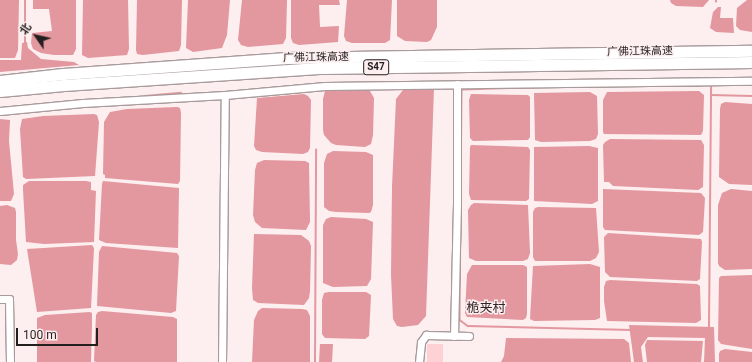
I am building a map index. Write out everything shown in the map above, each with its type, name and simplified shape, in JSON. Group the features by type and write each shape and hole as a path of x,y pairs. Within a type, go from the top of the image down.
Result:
{"highway":[{"name":"广佛江珠高速","path":"0,81 63,74 286,58 752,51"},
{"name":"广佛江珠高速","path":"0,92 64,85 322,68 752,62"}],"street":[{"path":"0,111 83,103 225,95 325,86 752,81"},
{"path":"454,336 458,203 457,84"},
{"path":"222,362 225,95"},
{"path":"0,299 9,298 10,362"},
{"path":"419,362 420,342 426,335 469,336"}],"shaded area":[{"path":"0,0 19,0 18,50 15,58 0,58"},
{"path":"33,0 76,0 76,49 73,55 54,55 41,53 33,49 31,43 32,33 52,31 49,9 33,9"},
{"path":"83,0 128,0 129,49 127,55 88,58 82,55"},
{"path":"137,0 182,0 181,45 179,51 143,55 137,54"},
{"path":"188,0 230,0 227,35 222,48 193,52 186,48"},
{"path":"242,0 287,0 286,38 283,44 248,47 241,45 238,40"},
{"path":"291,0 339,0 340,5 319,5 320,27 339,26 338,42 299,45 293,43 291,38"},
{"path":"347,0 392,0 390,40 385,43 352,43 346,41 344,36"},
{"path":"397,0 437,0 437,27 431,40 427,42 405,41 397,36"},
{"path":"670,0 709,0 703,7 676,6 671,3"},
{"path":"747,0 752,0 752,32 740,30 736,26 737,8"},
{"path":"718,7 721,7 720,18 733,18 734,33 716,32 710,28 713,12"},
{"path":"27,42 28,48 41,59 74,62 79,65 0,72 0,60 21,60 22,43"},
{"path":"362,88 370,91 374,98 373,135 371,144 365,147 336,145 331,143 324,135 323,130 323,99 325,91 330,89"},
{"path":"412,88 434,88 426,316 418,325 402,327 397,326 393,319 391,275 392,187 396,99 403,90"},
{"path":"699,91 704,95 703,131 701,135 604,134 603,132 603,100 607,92"},
{"path":"590,92 597,96 598,134 596,139 590,141 541,142 535,140 534,93"},
{"path":"304,94 311,100 310,148 308,152 303,154 262,152 256,150 254,146 257,98"},
{"path":"471,94 528,95 530,97 530,137 528,140 473,141 470,138 469,100"},
{"path":"725,102 752,104 752,185 729,184 719,177 720,109 721,104"},
{"path":"180,108 181,113 180,181 178,184 105,178 105,175 103,174 104,122 110,112 127,109"},
{"path":"97,115 99,122 95,176 26,179 23,177 20,129 22,119 43,116"},
{"path":"0,119 10,120 9,141 14,194 11,201 0,201"},
{"path":"610,139 701,140 704,145 703,187 698,190 613,186 609,182 604,182 603,145"},
{"path":"471,145 528,147 530,150 529,199 526,201 471,200 469,194"},
{"path":"589,146 598,148 598,201 592,204 534,201 534,147"},
{"path":"333,151 366,152 373,155 373,205 371,212 336,212 329,211 324,207 324,163 327,154"},
{"path":"264,160 305,161 309,163 310,222 306,230 262,228 255,222 253,215 255,170 257,163"},
{"path":"29,181 91,182 91,190 96,191 94,242 44,244 26,242 23,185"},
{"path":"103,181 179,188 178,248 106,243 99,240"},
{"path":"603,189 701,193 705,198 703,232 699,235 605,230 603,227"},
{"path":"731,189 752,191 752,269 725,270 719,266 718,263 718,205 722,193"},
{"path":"474,203 528,205 530,253 528,259 523,261 476,261 469,258 468,210"},
{"path":"7,205 15,208 16,212 16,240 18,254 17,260 11,265 0,264 0,206"},
{"path":"535,208 596,208 599,252 596,258 590,261 535,261 533,257 533,212"},
{"path":"331,217 366,219 373,222 371,279 367,286 333,287 323,283 323,225 326,219"},
{"path":"608,233 701,239 700,279 697,281 610,277 605,272 604,237"},
{"path":"254,234 301,235 309,241 311,246 310,291 309,298 304,305 258,303 253,300"},
{"path":"92,245 94,248 91,308 37,312 27,249"},
{"path":"102,246 177,253 179,256 176,311 171,313 97,306 99,252"},
{"path":"590,264 600,267 600,318 595,320 534,321 530,319 533,266"},
{"path":"472,265 523,265 527,267 526,318 523,320 467,317 465,313 467,274"},
{"path":"752,275 752,349 721,344 718,340 719,278 721,276"},
{"path":"606,281 697,284 700,286 701,320 696,323 607,321 604,301 604,287"},
{"path":"366,292 371,295 369,336 365,339 325,338 322,334 322,300 324,293"},
{"path":"262,308 307,310 310,316 310,362 252,362 254,320 258,311"},
{"path":"102,311 173,317 177,319 177,362 94,361 96,315 98,312"},
{"path":"92,313 91,362 37,362 37,318 45,315"},
{"path":"629,325 714,327 715,362 704,362 705,338 648,337 641,347 643,362 634,362"},
{"path":"506,338 624,339 629,343 631,362 501,362 504,356"},
{"path":"647,340 703,341 701,362 647,362 645,345"},
{"path":"320,344 333,344 332,362 319,362"},
{"path":"427,344 443,344 443,362 427,362"},
{"path":"725,349 752,352 752,362 719,362 720,351"}],"waterway":[{"path":"25,0 25,44"},
{"path":"590,86 462,90 460,320 468,326 631,330"},
{"path":"611,86 700,86"},
{"path":"709,327 711,86"},
{"path":"145,96 181,93"},
{"path":"711,95 752,96"},
{"path":"315,362 316,150"}],"district":[{"name":"桅夹村","path":"486,308"}]}
